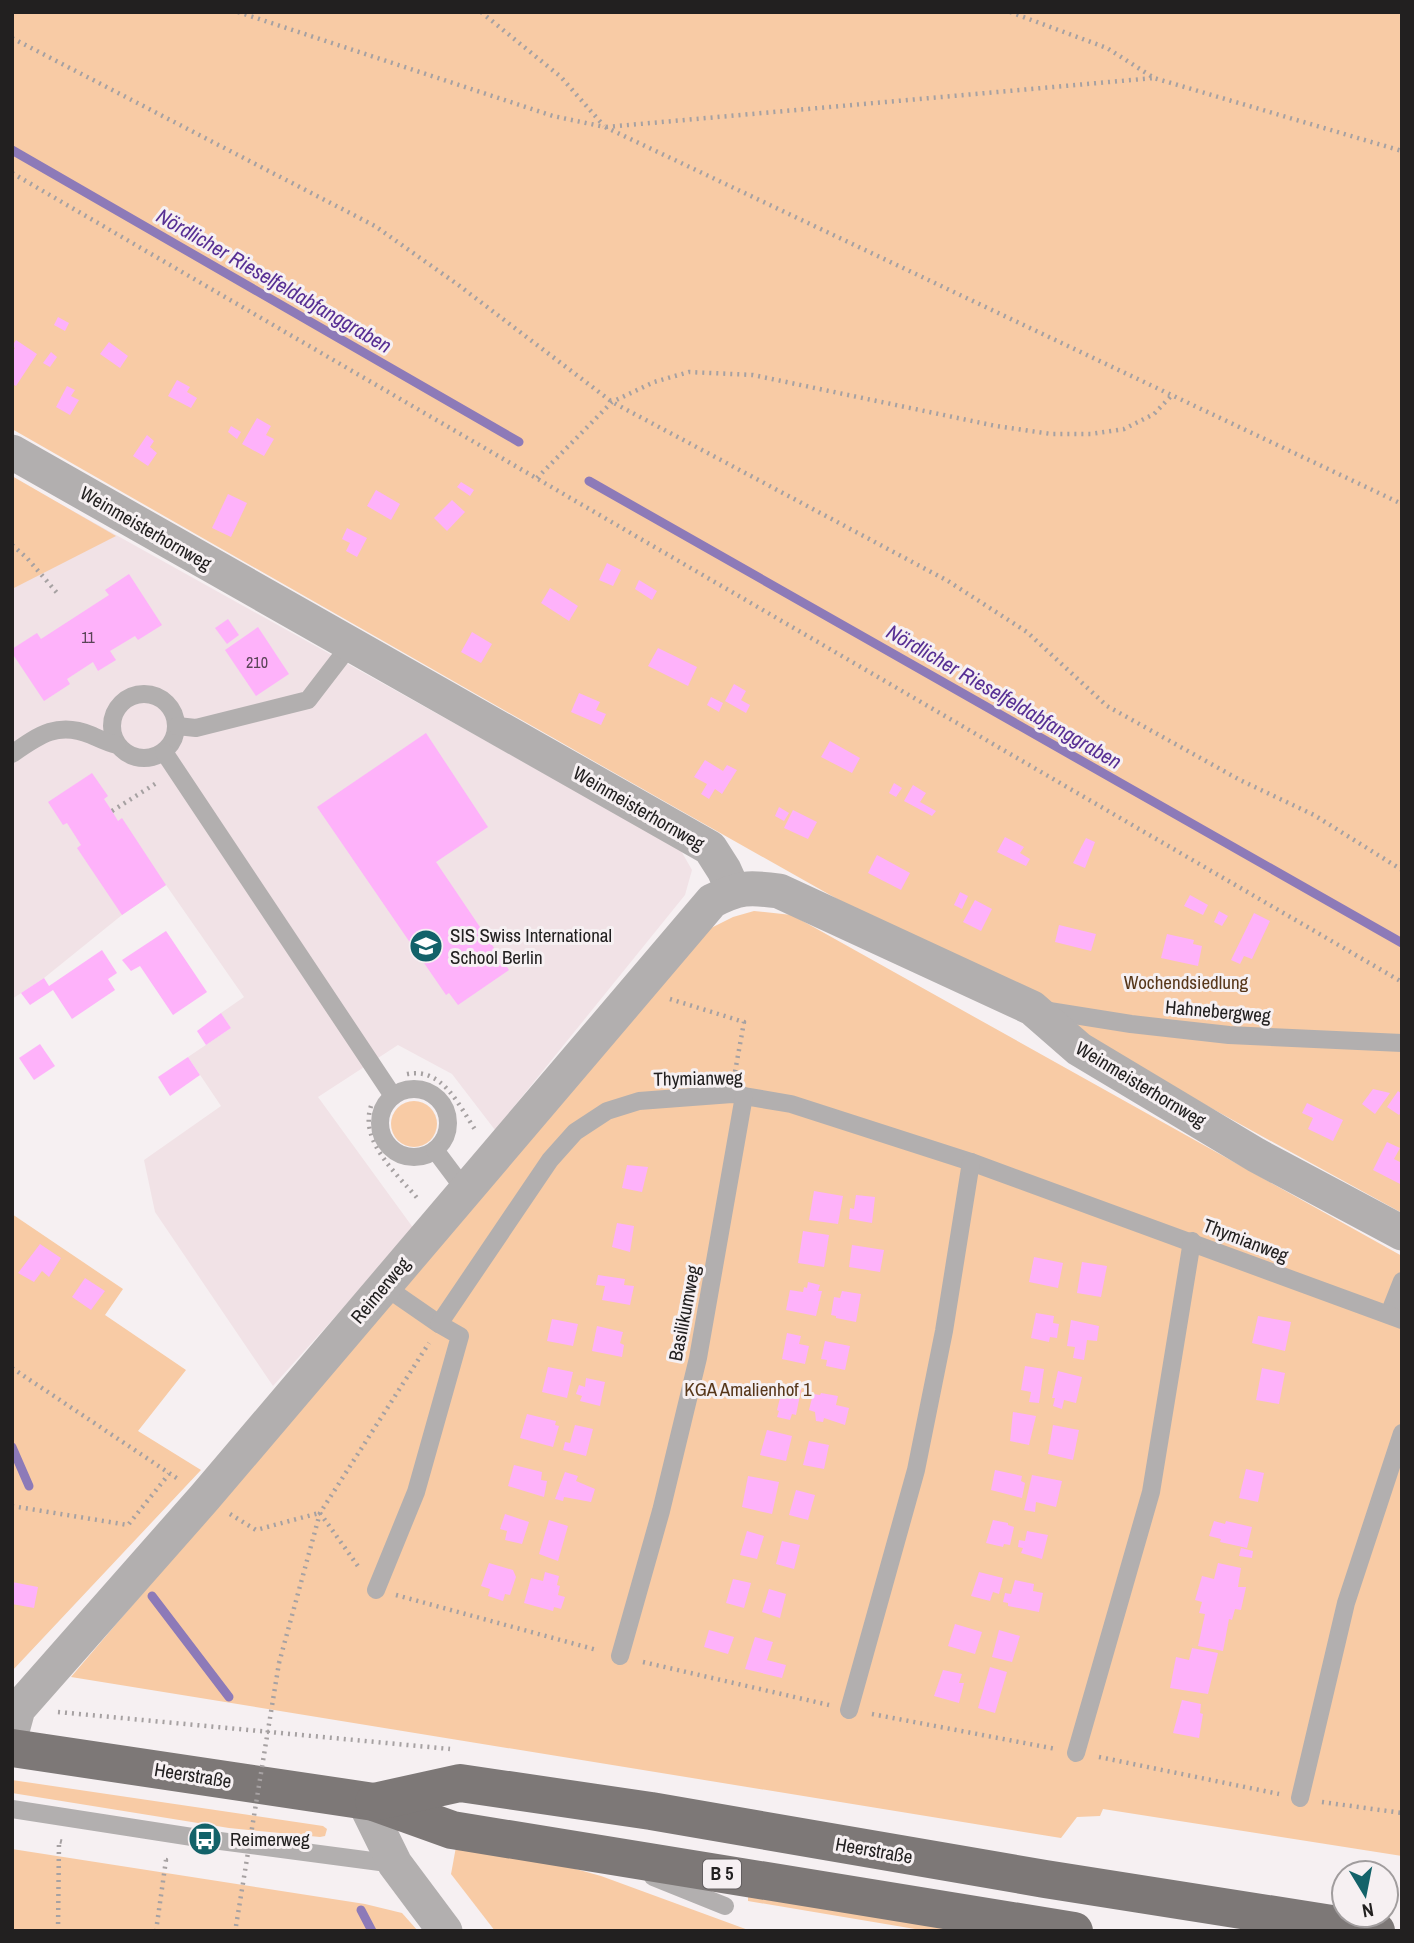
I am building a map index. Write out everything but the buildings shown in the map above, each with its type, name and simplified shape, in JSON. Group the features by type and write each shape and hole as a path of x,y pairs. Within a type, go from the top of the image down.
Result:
{"main road":[{"name":"Heerstraße","path":"12,1748 369,1802 452,1830 1074,1931"},
{"name":"Heerstraße","path":"369,1802 460,1783 651,1811 1057,1881 1376,1931"}],"street":[{"name":"Weinmeisterhornweg","path":"12,452 710,848 733,890 755,888 779,891 1032,1008 1079,1049 1256,1155 1402,1233"},
{"name":"Reimerweg","path":"15,1720 636,988 712,901 733,890"},
{"path":"369,1802 395,1864 445,1931"}],"lane":[{"path":"177,726 196,729 309,700 351,644"},
{"path":"12,754 36,737 56,729 73,730 117,745 134,758 155,757 171,745 177,726 169,705 150,694 128,697 114,713 113,735 117,745"},
{"path":"164,752 388,1090 380,1121 386,1142 403,1156 425,1155 435,1150 443,1142 448,1120 439,1100 420,1090 388,1090"},
{"name":"Hahnebergweg","path":"1032,1008 1131,1024 1229,1035 1402,1043"},
{"name":"Thymianweg","path":"439,1324 550,1160 575,1132 607,1111 639,1101 738,1095 791,1104 971,1162 1395,1317"},
{"name":"Basilikumweg","path":"620,1656 661,1511 698,1358 738,1095"},
{"path":"435,1150 465,1190"},
{"path":"849,1710 916,1470 944,1331 971,1162"},
{"path":"1076,1753 1151,1492 1192,1241"},
{"path":"1395,1317 1402,1281"},
{"path":"376,1590 416,1492 460,1336 384,1286"},
{"path":"1300,1798 1346,1603 1402,1433"},
{"path":"12,1809 205,1839 395,1864"},
{"path":"595,1853 725,1906"}],"path":[{"path":"238,12 553,116 605,127 1402,504"},
{"path":"481,12 561,77 605,127"},
{"path":"1010,12 1107,48 1154,78 1402,151"},
{"path":"12,38 375,226 612,401 948,581 1027,632 1107,706 1240,780 1314,815 1402,870"},
{"path":"605,127 1154,78"},
{"path":"12,173 1402,982"},
{"path":"536,478 612,401 654,382 689,372 753,375 996,426 1051,434 1091,435 1124,429 1154,414 1173,394"},
{"path":"12,545 58,594"},
{"path":"112,811 176,771"},
{"path":"636,988 744,1022 738,1095"},
{"path":"418,1200 372,1140 368,1125 374,1096 388,1090 398,1076 413,1073 428,1075 442,1082 477,1133"},
{"path":"236,1928 279,1663 320,1513 422,1357 439,1324"},
{"path":"12,1368 180,1481"},
{"path":"12,1506 128,1525 169,1474"},
{"path":"221,1508 256,1530 320,1513"},
{"path":"320,1513 376,1590 620,1656 849,1710 1300,1798 1402,1813"},
{"path":"15,1720 452,1749"},
{"path":"58,1931 59,1841"},
{"path":"156,1931 166,1860"}],"shaded area":[{"name":"SIS Swiss International School Berlin","path":"12,477 680,849 692,870 685,895 495,1130 452,1074 398,1045 318,1097 414,1229 273,1386 155,1212 144,1160 221,1106 188,1057 231,1028 221,1013 244,997 166,885 122,915 44,978 12,999"}],"green space":[{"name":"Wochendsiedlung","path":"12,12 1402,12 1402,1213 879,922 12,429"},
{"path":"12,476 116,536 12,589"},
{"name":"KGA Amalienhof 1","path":"754,911 792,915 1402,1256 1402,1856 1103,1809 1100,1816 1077,1817 1061,1838 71,1677 709,929 733,917"},
{"path":"414,1101 430,1108 437,1124 430,1140 414,1147 398,1140 391,1124 398,1108"},
{"path":"12,1214 123,1289 105,1315 186,1370 138,1431 201,1470 12,1671"},
{"path":"12,1780 323,1826 327,1829 325,1836 320,1837 229,1828 12,1793"},
{"path":"456,1847 572,1868 601,1876 751,1931 495,1931 451,1874"},
{"path":"12,1849 365,1904 402,1913 418,1931 12,1931"},
{"path":"748,1896 970,1931 927,1931 748,1901"}],"waterway":[{"name":"Nördlicher Rieselfeldabfanggraben","path":"12,150 519,442"},
{"name":"Nördlicher Rieselfeldabfanggraben","path":"589,481 1402,943"},
{"path":"12,1447 29,1486"},
{"path":"152,1596 229,1697"},
{"path":"361,1910 372,1931"}],"place":[{"name":"SIS Swiss International School Berlin","path":"426,946"},
{"name":"Reimerweg","path":"205,1839"}]}
